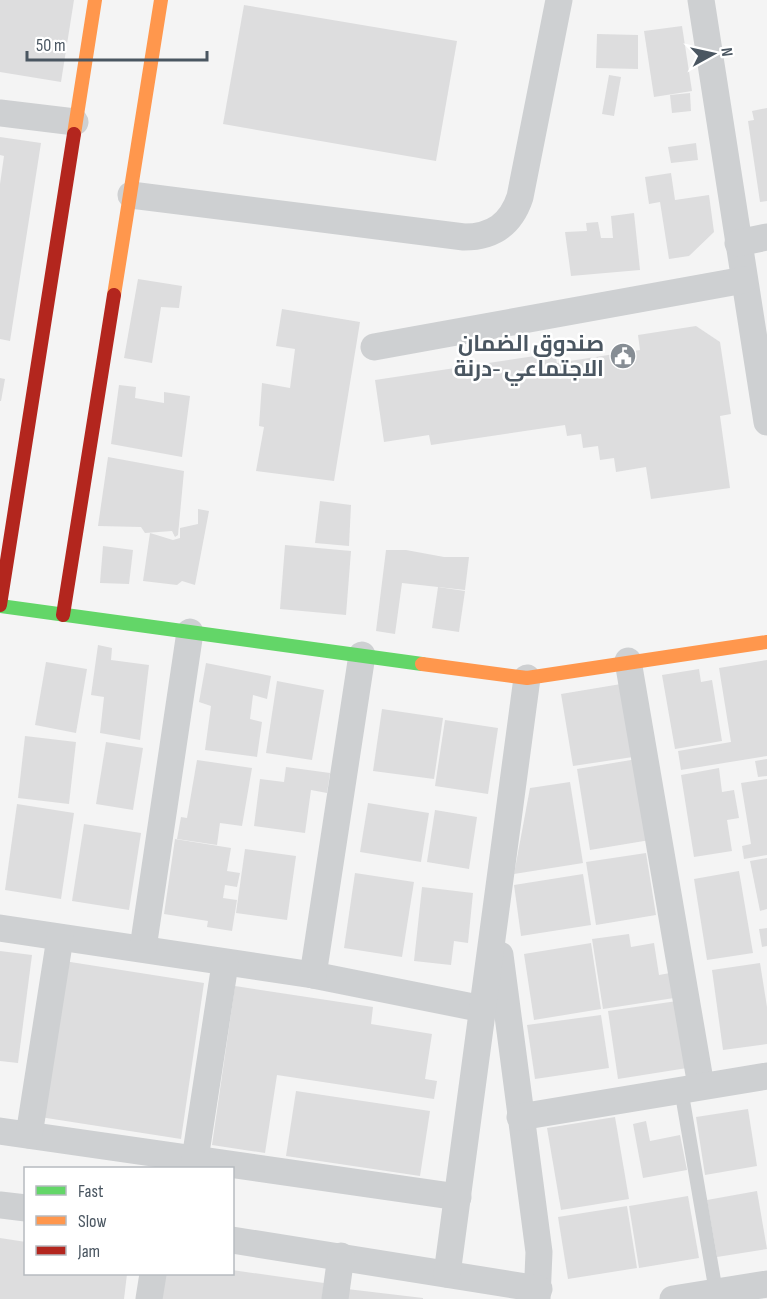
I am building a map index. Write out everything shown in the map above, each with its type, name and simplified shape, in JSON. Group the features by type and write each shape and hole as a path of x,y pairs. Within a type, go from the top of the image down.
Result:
{"street":[{"path":"95,0 0,606 527,678 628,661 767,642"},
{"path":"63,615 161,0"},
{"path":"131,195 464,237 490,234 510,219 520,197 559,0"},
{"path":"701,0 744,280 762,362 767,422"},
{"path":"0,113 75,122"},
{"path":"738,243 767,237"},
{"path":"374,347 744,280"},
{"path":"143,948 190,632"},
{"path":"313,975 362,655"},
{"path":"628,661 691,1088"},
{"path":"447,1274 527,678"},
{"path":"234,1240 447,1274 538,1294 539,1252 495,918"},
{"path":"0,928 143,948 225,964 313,975 483,1009"},
{"path":"29,1135 60,938"},
{"path":"179,1161 225,964"},
{"path":"520,1117 767,1076"},
{"path":"0,1131 226,1167"},
{"path":"234,1168 458,1197"},
{"path":"0,1205 24,1209"},
{"path":"335,1299 341,1256"},
{"path":"149,1299 153,1275"},
{"path":"673,1299 767,1284"}],"lane":[{"path":"691,1088 707,1295"}],"building":[{"path":"0,0 74,0 61,82 0,72"},
{"path":"244,5 457,41 436,161 223,124"},
{"path":"682,26 692,91 654,97 644,31"},
{"path":"597,34 638,35 638,69 596,68"},
{"path":"609,75 621,77 614,116 602,114"},
{"path":"690,93 691,111 672,113 670,95"},
{"path":"767,108 767,201 760,202 748,121 754,120 752,111"},
{"path":"0,137 41,143 10,341 0,339 0,184 4,156 0,155"},
{"path":"696,143 698,160 671,163 668,147"},
{"path":"671,173 675,200 709,195 714,232 689,256 669,259 660,202 649,204 645,177"},
{"path":"634,213 640,270 571,276 565,232 587,231 586,223 598,222 601,238 613,238 611,216"},
{"path":"138,279 182,286 179,308 161,307 152,363 124,358"},
{"path":"282,309 360,322 334,481 256,471 264,427 259,426 262,383 290,388 295,349 276,346"},
{"path":"696,326 720,342 731,414 720,416 730,488 651,499 646,467 616,472 614,458 600,460 598,446 583,448 581,434 567,436 565,425 431,445 429,435 384,442 375,380 555,353 557,363 640,350 638,335"},
{"path":"0,378 5,379 1,401 0,401"},
{"path":"119,385 136,387 135,398 164,403 164,392 190,396 182,457 111,444"},
{"path":"108,457 184,471 178,535 175,537 172,531 145,533 141,527 98,526"},
{"path":"320,501 351,505 349,546 315,543"},
{"path":"198,509 209,511 195,585 182,581 177,585 143,581 150,533 173,540 180,538 180,528 198,524"},
{"path":"285,545 351,551 346,615 280,609"},
{"path":"103,546 133,550 129,584 100,583"},
{"path":"386,550 406,550 444,557 469,557 465,590 402,583 395,634 376,631"},
{"path":"438,587 465,591 459,632 432,628"},
{"path":"98,645 112,648 111,660 149,665 140,740 100,733 104,697 91,695"},
{"path":"767,660 767,756 681,770 678,751 731,742 719,668"},
{"path":"46,662 87,669 76,733 35,725"},
{"path":"206,663 271,676 267,699 253,695 250,719 262,722 257,757 205,750 211,706 199,702"},
{"path":"699,669 701,682 712,680 722,741 675,749 662,675"},
{"path":"277,681 324,690 312,760 266,753"},
{"path":"621,684 633,757 573,766 561,694"},
{"path":"382,709 443,718 434,779 373,771"},
{"path":"445,720 498,728 488,794 435,786"},
{"path":"25,736 76,742 69,804 18,798"},
{"path":"106,742 143,748 133,810 96,804"},
{"path":"637,759 650,840 590,850 577,769"},
{"path":"767,759 767,776 758,777 755,761"},
{"path":"197,760 252,768 242,826 220,823 217,845 177,839 181,817 187,818"},
{"path":"286,767 330,773 327,793 311,790 305,833 254,826 260,779 284,782"},
{"path":"719,768 722,792 734,790 739,818 727,820 732,851 694,857 681,775"},
{"path":"767,779 767,855 744,859 742,846 751,844 741,783"},
{"path":"570,782 583,863 514,874 530,788"},
{"path":"368,803 429,813 421,862 360,852"},
{"path":"17,804 74,813 61,899 5,890"},
{"path":"435,810 477,817 469,869 427,862"},
{"path":"84,824 141,833 129,910 72,901"},
{"path":"175,839 231,848 227,871 240,873 237,887 225,885 223,898 237,900 232,931 207,927 208,921 164,914"},
{"path":"245,849 296,856 287,920 236,913"},
{"path":"646,853 656,915 596,925 586,862"},
{"path":"767,858 767,909 760,911 750,861"},
{"path":"739,871 753,953 707,960 694,879"},
{"path":"355,873 414,882 402,957 344,948"},
{"path":"583,874 591,925 521,936 514,885"},
{"path":"422,887 473,893 468,943 454,941 451,965 414,961"},
{"path":"767,928 767,946 762,947 759,929"},
{"path":"629,934 631,947 654,943 659,975 670,973 674,998 603,1009 592,939"},
{"path":"591,943 601,1009 534,1020 524,954"},
{"path":"0,951 32,955 18,1063 0,1061"},
{"path":"64,961 204,983 181,1139 40,1117"},
{"path":"760,963 767,1007 767,1044 723,1050 712,970"},
{"path":"235,986 373,1007 371,1024 432,1034 425,1079 437,1081 434,1099 277,1075 265,1153 212,1145"},
{"path":"677,1001 687,1068 618,1079 608,1011"},
{"path":"601,1015 609,1068 535,1079 527,1025"},
{"path":"296,1091 430,1111 420,1176 286,1156"},
{"path":"748,1109 757,1166 705,1175 696,1117"},
{"path":"615,1117 629,1199 561,1210 547,1128"},
{"path":"646,1121 650,1141 680,1135 687,1170 643,1178 633,1124"},
{"path":"757,1191 767,1249 717,1257 707,1200"},
{"path":"688,1196 699,1258 639,1268 629,1206"},
{"path":"627,1206 637,1268 568,1279 558,1217"},
{"path":"0,1238 24,1242 24,1275 127,1275 124,1299 0,1299"},
{"path":"234,1270 324,1283 322,1299 160,1299 164,1275 234,1275"},
{"path":"347,1289 423,1298 423,1299 346,1299"}],"traffic: fast":[{"path":"0,606 422,664"}],"traffic: slow":[{"path":"74,134 95,0"},
{"path":"114,295 161,0"},
{"path":"422,664 527,678 767,642"}],"traffic: jam":[{"path":"0,605 74,134"},
{"path":"63,615 114,295"}],"place":[{"name":"صندوق الضمان الاجتماعي -درنة","path":"623,356"}]}
